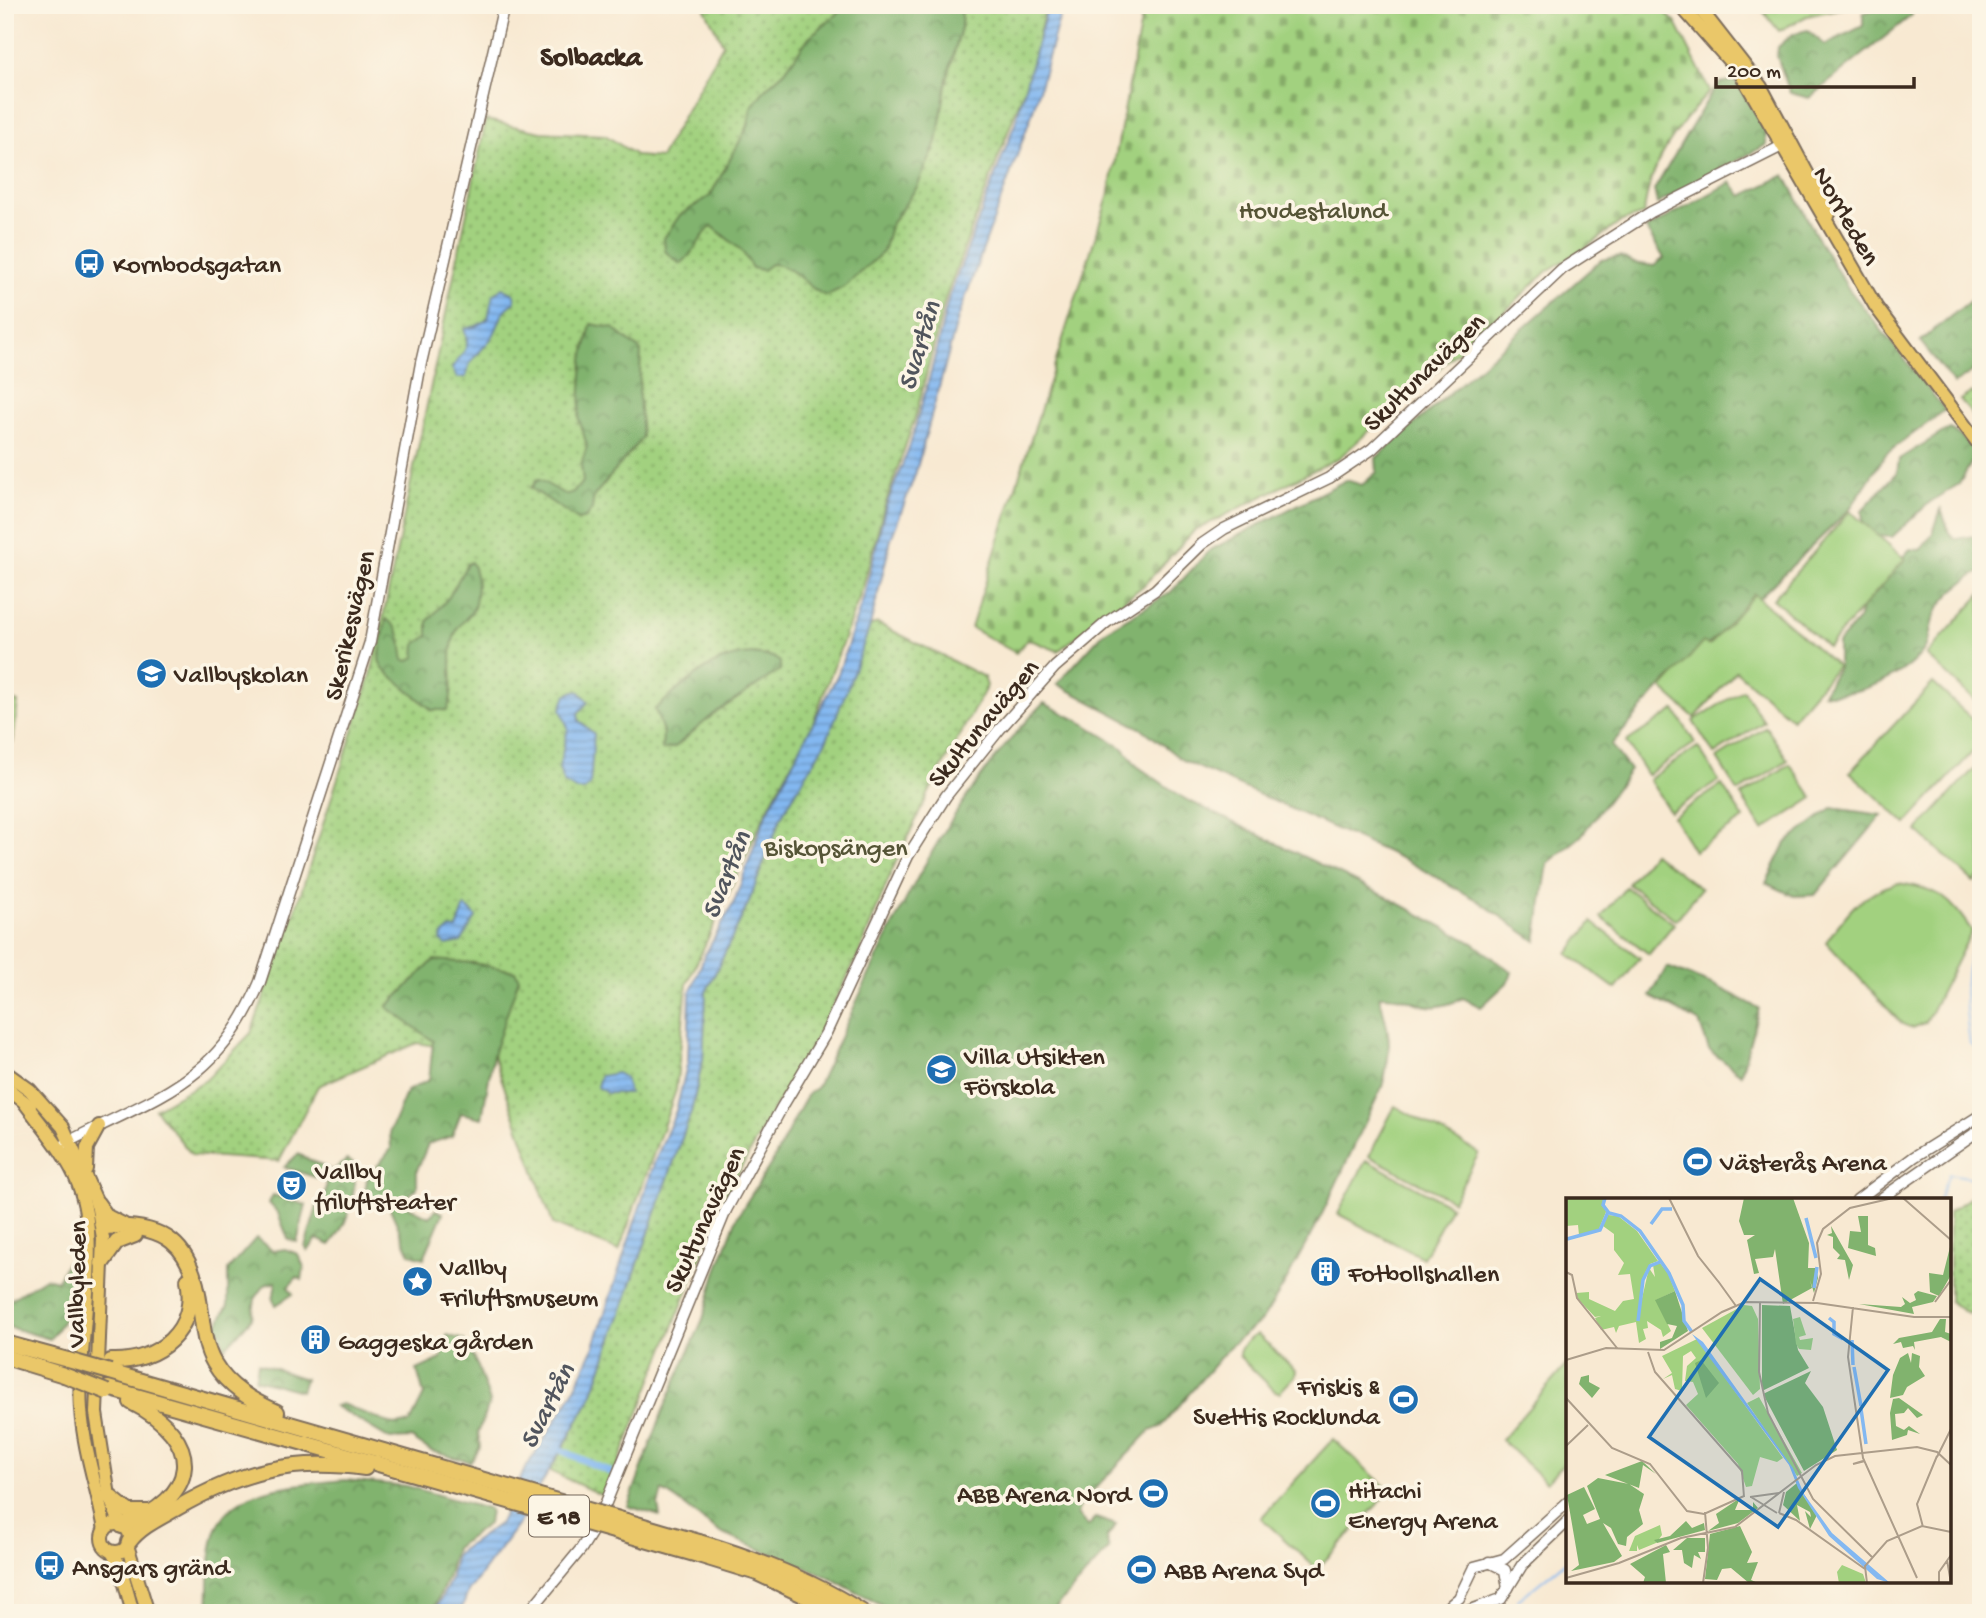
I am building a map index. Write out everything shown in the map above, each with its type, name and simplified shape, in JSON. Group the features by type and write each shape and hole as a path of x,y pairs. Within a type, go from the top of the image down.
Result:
{"highway":[{"name":"E 18","path":"97,1203 107,1217 131,1231 163,1244 179,1261 189,1287 188,1311 174,1338 155,1353 111,1367"},
{"name":"E 18","path":"97,1230 155,1231 173,1243 185,1255 196,1275 207,1347 226,1379 256,1402 309,1425 311,1429"},
{"path":"102,1263 117,1242 131,1231"},
{"name":"E 18","path":"5,1343 49,1354 67,1363 162,1420 181,1445 184,1466 181,1482 173,1495 154,1511 122,1526"},
{"name":"E 18","path":"5,1357 111,1367 311,1429 423,1470"},
{"name":"E 18","path":"108,1390 423,1470 699,1548 864,1613"},
{"name":"E 18","path":"128,1544 141,1529 210,1490 254,1472 296,1464 336,1465 416,1479 423,1470"},
{"path":"109,1496 134,1514 154,1511"}],"main road":[{"name":"Norrleden","path":"1680,5 1741,74 1787,144 1851,256 1882,303 1981,434"},
{"name":"Norrleden","path":"1697,5 1757,80 1787,144 1877,307 1981,447"},
{"name":"Vallbyleden","path":"5,1072 38,1099 86,1173 97,1203 97,1230 87,1245 81,1409 93,1483 105,1530"},
{"name":"Vallbyleden","path":"5,1087 25,1103 65,1144 71,1167 84,1187 97,1230 102,1263 95,1396 98,1437 109,1496 122,1526"},
{"path":"86,1173 87,1148 99,1126"},
{"path":"133,1613 120,1566 112,1552 103,1545 105,1530 111,1525 122,1526 128,1533 128,1544 148,1613"},
{"path":"112,1552 120,1551 128,1544"}],"street":[{"name":"Skerikesvägen","path":"65,1144 201,1071 242,1024 260,982 365,665 421,363 504,5"},
{"name":"Skultunavägen","path":"528,1613 598,1522 726,1210 826,1033 908,856 946,796 999,730 1055,667 1100,628 1155,590 1202,544 1224,529 1329,478 1372,449 1562,269 1651,212 1787,144"},
{"path":"1860,1198 1914,1157 1981,1115"},
{"path":"1882,1198 1981,1129"},
{"path":"1441,1613 1459,1598 1474,1567 1504,1559 1566,1504"},
{"path":"1462,1613 1499,1601 1522,1565 1566,1523"},
{"path":"1488,1562 1504,1570 1508,1589"},
{"path":"1467,1580 1471,1596 1485,1604"}],"green space":[{"path":"703,5 1046,5 1030,73 945,300 916,415 883,511 863,587 812,725 764,816 687,984 676,1090 619,1251 553,1224 493,1055 417,1043 318,1086 279,1161 192,1155 155,1109 206,1080 251,1033 296,908 371,675 486,120 541,132 605,135 637,156 660,158 723,44"},
{"path":"853,5 962,5 961,28 947,79 937,142 917,187 890,226 883,252 844,287 826,296 780,265 771,264 763,270 752,268 742,251 712,226 680,264 665,251 664,238 680,215 710,196 748,126 751,108 766,88 785,71 809,37 841,11"},
{"name":"Hovdestalund","path":"1144,5 1658,5 1676,23 1710,91 1666,147 1652,179 1644,214 1622,221 1587,247 1547,271 1467,348 1455,354 1340,457 1194,531 1143,586 1058,651 1028,639 1016,653 971,628 1108,197"},
{"path":"1758,5 1857,5 1807,16 1779,31"},
{"path":"1895,5 1913,5 1912,15 1809,98 1790,93 1777,56 1778,47 1793,34 1807,30 1825,45 1863,26 1863,13"},
{"path":"1735,80 1766,130 1766,145 1657,204 1654,190 1709,97 1720,83"},
{"path":"1785,175 1820,243 1848,288 1945,410 1886,454 1849,510 1758,599 1660,688 1611,745 1630,770 1581,836 1548,863 1536,941 1477,900 1405,860 1182,760 1144,730 1057,684 1104,632 1171,592 1210,550 1346,480 1362,485 1377,472 1376,458 1601,260 1620,256 1634,263 1654,266 1664,258 1646,229 1731,182 1742,196"},
{"path":"1981,292 1981,365 1954,384 1920,341"},
{"path":"591,324 613,328 641,351 639,396 642,438 594,496 592,509 586,518 578,520 531,488 538,479 566,495 583,482 581,465 587,446 579,419 583,360"},
{"path":"1972,392 1981,402 1981,425 1960,400"},
{"path":"1950,428 1978,451 1959,484 1930,502 1892,537 1864,535 1862,510 1897,473 1899,459"},
{"path":"1941,509 1949,533 1956,539 1981,535 1981,571 1946,598 1936,612 1926,646 1908,666 1880,683 1865,688 1835,694 1823,693 1838,668 1838,643 1858,620 1866,597 1910,549 1920,550 1933,533"},
{"path":"1850,511 1905,559 1828,647 1773,599"},
{"path":"471,562 476,577 475,604 453,640 450,701 447,710 432,710 383,669 379,660 386,619 399,633 404,660 410,661 415,657 416,644 428,636 428,621 449,597 467,564"},
{"path":"1754,594 1837,666 1792,719 1736,671 1695,718 1662,689 1703,642 1709,646"},
{"path":"1981,594 1981,698 1977,702 1926,655"},
{"name":"Biskopsängen","path":"877,623 984,677 987,686 936,778 893,868 858,956 804,1061 775,1106 725,1197 605,1497 550,1471 591,1398 691,1112 703,1059 706,992 748,904 781,817 827,739 870,626"},
{"path":"753,654 773,657 780,662 780,670 714,714 675,747 662,750 663,732 655,709 711,665 737,656"},
{"path":"1933,683 1981,727 1981,743 1906,824 1850,772"},
{"path":"1743,690 1764,722 1714,754 1693,721"},
{"path":"5,698 18,702 13,742 5,738"},
{"path":"1044,703 1085,724 1124,749 1137,766 1185,799 1387,897 1473,943 1512,972 1509,981 1481,1007 1463,998 1448,1004 1428,1006 1403,998 1379,996 1389,1041 1388,1062 1382,1087 1322,1214 1262,1320 1229,1347 1161,1427 1150,1431 1080,1504 1077,1515 1088,1526 1096,1518 1116,1525 1106,1539 1109,1549 1051,1613 896,1613 824,1575 725,1535 662,1491 658,1505 660,1516 628,1506 662,1413 703,1319 716,1273 737,1217 774,1159 807,1095 817,1087 888,934 942,836 972,789 1006,745"},
{"path":"1675,710 1695,743 1647,775 1626,742"},
{"path":"1766,727 1788,760 1738,792 1717,758"},
{"path":"1698,747 1719,781 1670,812 1649,779"},
{"path":"1981,761 1981,875 1974,882 1917,831"},
{"path":"1790,764 1813,798 1763,830 1741,796"},
{"path":"1722,785 1744,819 1694,851 1673,817"},
{"path":"1832,808 1882,815 1815,895 1794,896 1766,883 1786,843"},
{"path":"1653,853 1701,889 1676,920 1628,884"},
{"path":"1898,883 1924,888 1942,896 1957,910 1972,931 1926,1022 1912,1028 1902,1024 1826,942 1841,921 1864,898"},
{"path":"1626,887 1674,924 1649,954 1601,917"},
{"path":"1592,922 1640,958 1616,989 1568,954"},
{"path":"434,960 473,963 515,971 519,978 493,1055 482,1118 461,1113 452,1136 428,1144 417,1170 417,1188 406,1198 407,1206 429,1217 436,1210 443,1213 424,1258 410,1254 389,1206 364,1200 367,1179 391,1149 390,1131 407,1091 429,1080 433,1041 387,1007"},
{"path":"1667,967 1714,985 1759,1008 1741,1074 1709,1050 1699,1022 1650,996"},
{"path":"1395,1106 1479,1153 1453,1201 1369,1156"},
{"path":"298,1154 332,1171 347,1160 355,1164 353,1197 343,1226 330,1245 317,1239 308,1251 305,1247 319,1200 325,1196 327,1181 284,1167"},
{"path":"1366,1160 1451,1206 1423,1258 1338,1214"},
{"path":"1975,1194 1981,1202 1981,1307 1968,1314 1951,1302 1951,1211"},
{"path":"273,1195 306,1205 297,1242 288,1239 278,1213 269,1203"},
{"path":"256,1238 273,1251 285,1249 298,1254 304,1267 302,1280 297,1277 288,1287 293,1294 276,1305 273,1300 276,1282 265,1285 255,1299 252,1318 225,1348 217,1326 228,1305 228,1270"},
{"path":"66,1263 75,1277 66,1316 50,1339 5,1326 5,1303 45,1278 57,1281"},
{"path":"447,1335 464,1340 478,1367 490,1402 478,1432 480,1447 470,1462 431,1451 411,1438 390,1439 335,1406 342,1404 393,1425 410,1423 424,1395 417,1370 441,1359"},
{"path":"1258,1335 1296,1371 1295,1376 1280,1392 1275,1391 1239,1356 1245,1343"},
{"path":"258,1363 305,1379 301,1391 255,1379"},
{"path":"1566,1365 1566,1461 1546,1482 1501,1440"},
{"name":"Hitachi Energy Arena","path":"1333,1439 1390,1491 1317,1569 1261,1518"},
{"path":"346,1480 407,1486 490,1510 488,1524 455,1548 447,1579 432,1613 208,1613 212,1546 218,1526 228,1512 241,1501 274,1488"}],"water":[{"path":"1048,5 1063,5 1032,114 958,318 915,475 891,539 870,626 827,739 781,817 748,904 706,992 703,1059 691,1112 591,1398 519,1523 468,1592 460,1613 434,1613 450,1581 456,1554 500,1523 524,1471 573,1393 593,1349 655,1161 676,1111 688,1061 690,993 705,955 734,902 765,817 838,674 864,596 885,509 910,445 948,300 1015,123"},
{"path":"502,288 514,294 515,302 503,313 490,340 470,364 466,377 457,378 452,368 467,346 464,329 488,319 493,295"},
{"path":"574,691 580,692 588,702 578,713 579,721 594,734 590,785 584,790 576,790 564,783 559,768 568,728 561,709 566,695"},
{"path":"465,906 476,917 461,942 446,945 441,941 442,936 450,929 457,929"},
{"path":"617,1073 625,1078 629,1093 607,1093 597,1087 600,1076"}],"waterway":[{"path":"1979,1051 1970,1044 1965,985 1970,957 1981,929"},
{"path":"1940,1198 1949,1174 1981,1179"},
{"name":"Svartån","path":"554,1447 610,1472"},
{"path":"1518,1600 1566,1562"}],"place":[{"name":"Kornbodsgatan","path":"90,263"},
{"name":"Vallbyskolan","path":"151,673"},
{"name":"Villa Utsikten Förskola","path":"941,1070"},
{"name":"Västerås Arena","path":"1697,1161"},
{"name":"Vallby friluftsteater","path":"292,1185"},
{"name":"Fotbollshallen","path":"1325,1272"},
{"name":"Vallby Friluftsmuseum","path":"417,1281"},
{"name":"Gaggeska gården","path":"315,1340"},
{"name":"Friskis & Svettis Rocklunda","path":"1403,1400"},
{"name":"ABB Arena Nord","path":"1154,1493"},
{"name":"Hitachi Energy Arena","path":"1325,1504"},
{"name":"Ansgars gränd","path":"49,1566"},
{"name":"ABB Arena Syd","path":"1141,1569"}],"district":[{"name":"Solbacka","path":"591,55"}]}
